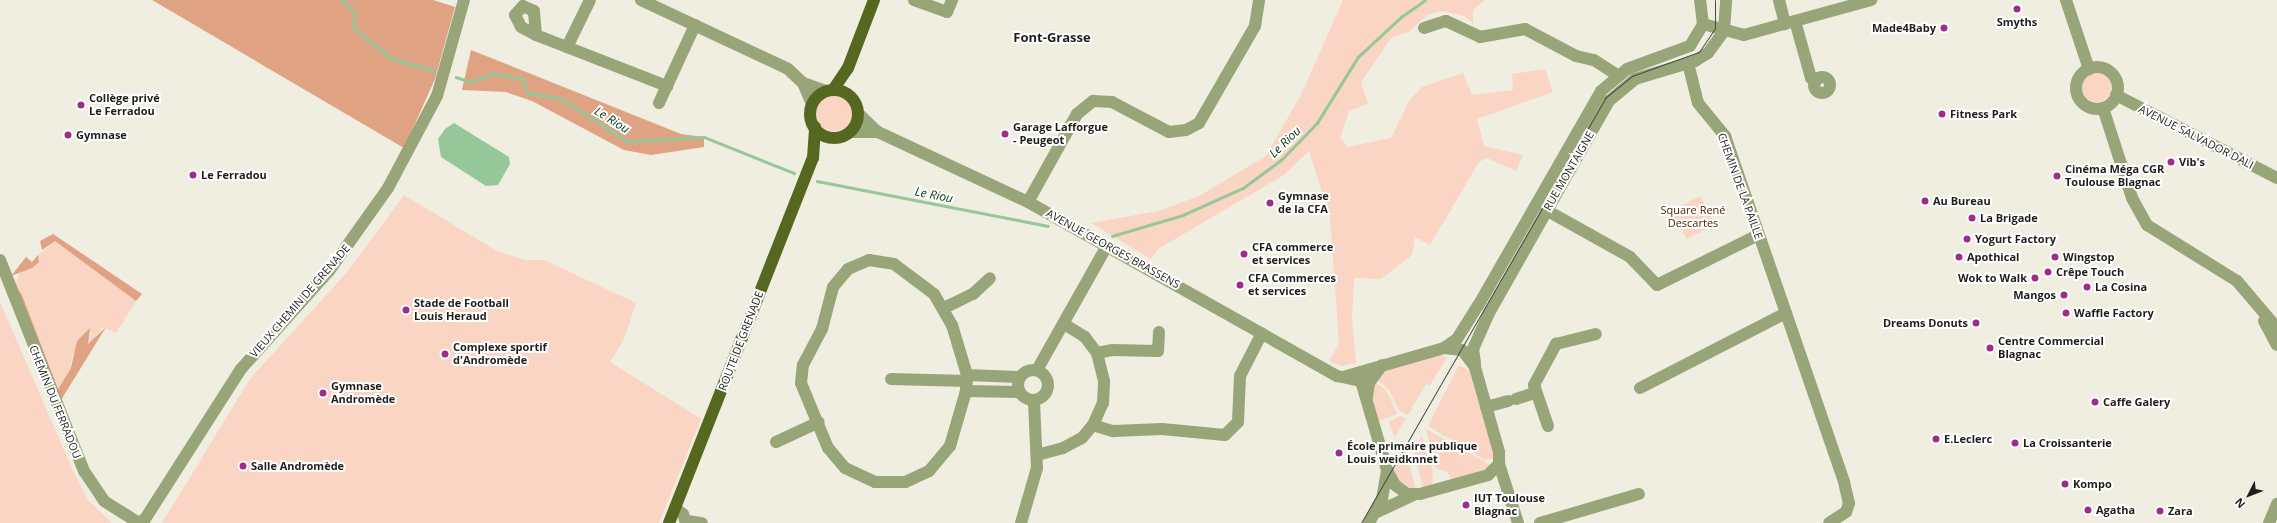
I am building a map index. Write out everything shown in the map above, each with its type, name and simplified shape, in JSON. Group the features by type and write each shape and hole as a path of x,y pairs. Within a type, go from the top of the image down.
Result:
{"main road":[{"path":"813,158 815,127 810,114 812,104 830,90 848,68 874,0"},
{"path":"813,158 833,138 850,132 858,113 852,97 848,68"},
{"path":"830,90 852,97"},
{"path":"815,127 833,138"},
{"name":"ROUTE DE GRENADE","path":"669,523 813,158"}],"street":[{"name":"VIEUX CHEMIN DE GRENADE","path":"139,523 145,519 241,368 329,271 391,183 437,96 464,0"},
{"path":"568,47 590,0"},
{"path":"914,0 947,12 952,0"},
{"path":"1028,202 1077,114 1093,100 1112,102 1170,132 1186,130 1199,122 1255,26 1259,0"},
{"path":"1700,0 1703,24 1724,31 1744,35 1872,0"},
{"path":"1724,31 1726,0"},
{"path":"1779,0 1790,23 1811,78 1816,81"},
{"path":"2066,0 2089,69"},
{"path":"645,1 788,69 803,83 812,104"},
{"path":"1424,28 1446,21 1480,37 1525,29 1576,56 1594,60 1617,75"},
{"name":"RUE MONTAIGNE","path":"1444,348 1457,339 1478,306 1597,96 1617,75 1684,50 1697,39 1703,24"},
{"path":"659,104 695,25"},
{"name":"RUE MONTAIGNE","path":"1475,366 1476,341 1546,210 1617,92 1635,79 1688,63 1708,53 1724,31"},
{"path":"536,35 666,86"},
{"name":"CHEMIN DE LA PAILLE","path":"1688,63 1698,103 1724,136 1844,482 1849,503 1846,512 1828,523"},
{"path":"2101,68 2111,73 2117,84 2116,95 2103,108 2086,106 2076,93 2078,78 2089,69 2101,68"},
{"path":"803,83 830,90"},
{"name":"AVENUE SALVADOR DALI","path":"2116,95 2277,178"},
{"path":"2103,108 2132,198 2136,216 2144,231 2231,283 2255,309 2277,345"},
{"name":"AVENUE GEORGES BRASSENS","path":"858,113 878,132 1028,202 1262,333 1346,376 1361,381 1366,398"},
{"name":"AVENUE GEORGES BRASSENS","path":"850,132 878,132"},
{"path":"2132,198 2147,225 2237,281 2277,328"},
{"path":"1546,210 1630,257 1657,285 1758,235"},
{"path":"890,379 967,382 1019,377 1037,370 1107,246"},
{"name":"CHEMIN DU FERRADOU","path":"0,260 84,471 104,501 139,523"},
{"path":"869,260 894,264 920,281 944,308 967,382 950,446 940,462 929,471 905,482 875,482 845,468 828,448 819,422 803,392 801,375 822,329 833,287 839,277 857,263 869,260"},
{"path":"944,308 973,294 990,278"},
{"path":"1640,388 1786,313"},
{"path":"1037,455 1073,444 1093,425 1104,390 1097,353 1085,337 1064,324"},
{"path":"1097,353 1112,350 1158,351 1160,332"},
{"path":"1093,425 1113,432 1162,429 1225,435 1238,422 1240,376 1262,333"},
{"path":"1548,426 1534,385 1556,344 1596,334"},
{"path":"1346,376 1444,348 1462,350 1475,366 1499,452 1499,464 1518,523"},
{"path":"1382,365 1369,383 1366,398 1387,470 1399,488 1414,495"},
{"path":"1034,401 1048,390 1046,378 1037,370"},
{"path":"1019,377 1019,392"},
{"path":"967,382 1019,392 1034,401"},
{"path":"1486,407 1536,393"},
{"path":"1021,523 1035,481 1037,455 1034,401"},
{"path":"776,442 819,422"},
{"path":"1377,512 1414,495 1488,475 1499,464"},
{"path":"1369,523 1377,512 1387,470"},
{"path":"1488,475 1504,480"},
{"path":"1540,523 1639,494"},
{"path":"2269,523 2277,504"},
{"path":"675,508 686,522 702,523"}],"green space":[{"path":"1343,0 1485,0 1473,10 1473,23 1464,16 1442,11 1427,15 1409,32 1392,37 1361,82 1368,104 1349,111 1340,138 1348,147 1391,138 1409,101 1422,87 1463,73 1472,95 1513,90 1512,74 1545,69 1553,92 1477,119 1484,146 1523,155 1516,171 1487,158 1479,162 1430,245 1415,237 1412,255 1381,279 1354,278 1352,319 1356,363 1341,366 1329,361 1339,344 1330,217 1309,151 1284,175 1158,249 1151,259 1091,223 1159,211 1199,196 1266,156 1302,93"},
{"path":"2097,72 2108,76 2112,87 2108,98 2097,102 2086,98 2082,87 2086,76"},
{"path":"834,95 847,100 852,113 847,126 834,131 821,126 816,113 821,100"},
{"name":"Complexe sportif d'Andromède","path":"404,195 497,251 525,260 544,260 636,303 624,339 610,362 701,419 659,523 162,523 250,379 349,270"},
{"name":"Square René Descartes","path":"1700,196 1715,224 1687,239 1672,211"},
{"path":"55,241 136,301 116,333 103,327 88,345 92,330 72,356 71,368 58,389 22,295 15,286 20,271 39,262 38,255"},
{"path":"0,302 74,473 88,500 112,523 0,523"},
{"path":"1439,354 1447,358 1430,385 1426,384 1408,415 1399,410 1389,390 1375,378 1379,372"},
{"path":"1459,365 1473,373 1495,458 1485,460 1428,426"},
{"path":"1374,381 1386,390 1397,414 1379,421 1372,397"},
{"path":"1400,416 1406,418 1395,437 1388,422"},
{"path":"1426,429 1492,466 1453,481 1447,472 1435,467"},
{"path":"1422,436 1433,472 1432,486 1423,489 1414,449"},
{"path":"1405,451 1407,453 1416,491 1403,487 1393,471"}],"shaded area":[{"path":"152,0 433,0 455,7 435,79 404,148"},
{"path":"471,50 681,134 704,137 704,147 651,155 624,150 532,101 506,92 462,90"},
{"path":"454,123 509,157 510,164 498,185 486,186 441,157 438,139 445,129"},
{"path":"53,234 142,294 136,301 55,241 42,250 40,241"},
{"path":"38,255 39,262 32,268 11,276 26,257 32,262"},
{"path":"15,286 22,295 58,389 71,368 77,341 90,328 88,344 106,327 61,400"}],"waterway":[{"name":"Le Riou","path":"342,0 355,13 354,28 391,58 435,71"},
{"name":"Le Riou","path":"1112,236 1183,215 1243,188 1281,160 1317,123 1358,57 1401,17 1425,0"},
{"name":"Le Riou","path":"456,77 471,82 493,73 523,79 528,93 561,98 627,141 704,137 794,173"},
{"name":"Le Riou","path":"817,181 1048,226"}],"tram line":[{"path":"1361,523 1605,98 1632,76 1699,52 1715,28 1715,0"}],"place":[{"name":"Smyths","path":"2017,9"},
{"name":"Made4Baby","path":"1944,28"},
{"name":"Collège privé Le Ferradou","path":"81,105"},
{"name":"Fitness Park","path":"1942,114"},
{"name":"Garage Lafforgue - Peugeot","path":"1005,134"},
{"name":"Gymnase","path":"68,135"},
{"name":"Vib's","path":"2171,162"},
{"name":"Le Ferradou","path":"193,175"},
{"name":"Cinéma Méga CGR Toulouse Blagnac","path":"2057,176"},
{"name":"Au Bureau","path":"1925,201"},
{"name":"Gymnase de la CFA","path":"1270,203"},
{"name":"La Brigade","path":"1972,218"},
{"name":"Yogurt Factory","path":"1967,239"},
{"name":"CFA commerce et services","path":"1244,254"},
{"name":"Apothical","path":"1959,257"},
{"name":"Wingstop","path":"2055,257"},
{"name":"Crêpe Touch","path":"2048,272"},
{"name":"Wok to Walk","path":"2035,278"},
{"name":"CFA Commerces et services","path":"1240,285"},
{"name":"La Cosina","path":"2087,287"},
{"name":"Mangos","path":"2064,295"},
{"name":"Stade de Football Louis Heraud","path":"406,310"},
{"name":"Waffle Factory","path":"2066,313"},
{"name":"Dreams Donuts","path":"1976,323"},
{"name":"Centre Commercial Blagnac","path":"1990,348"},
{"name":"Complexe sportif d'Andromède","path":"445,354"},
{"name":"Gymnase Andromède","path":"323,393"},
{"name":"Caffe Galery","path":"2095,402"},
{"name":"E.Leclerc","path":"1936,439"},
{"name":"La Croissanterie","path":"2015,443"},
{"name":"École primaire publique Louis weidknnet","path":"1339,453"},
{"name":"Salle Andromède","path":"243,466"},
{"name":"Kompo","path":"2065,484"},
{"name":"IUT Toulouse Blagnac","path":"1466,505"},
{"name":"Agatha","path":"2088,510"},
{"name":"Zara","path":"2160,511"}],"district":[{"name":"Font-Grasse","path":"1052,37"}]}
